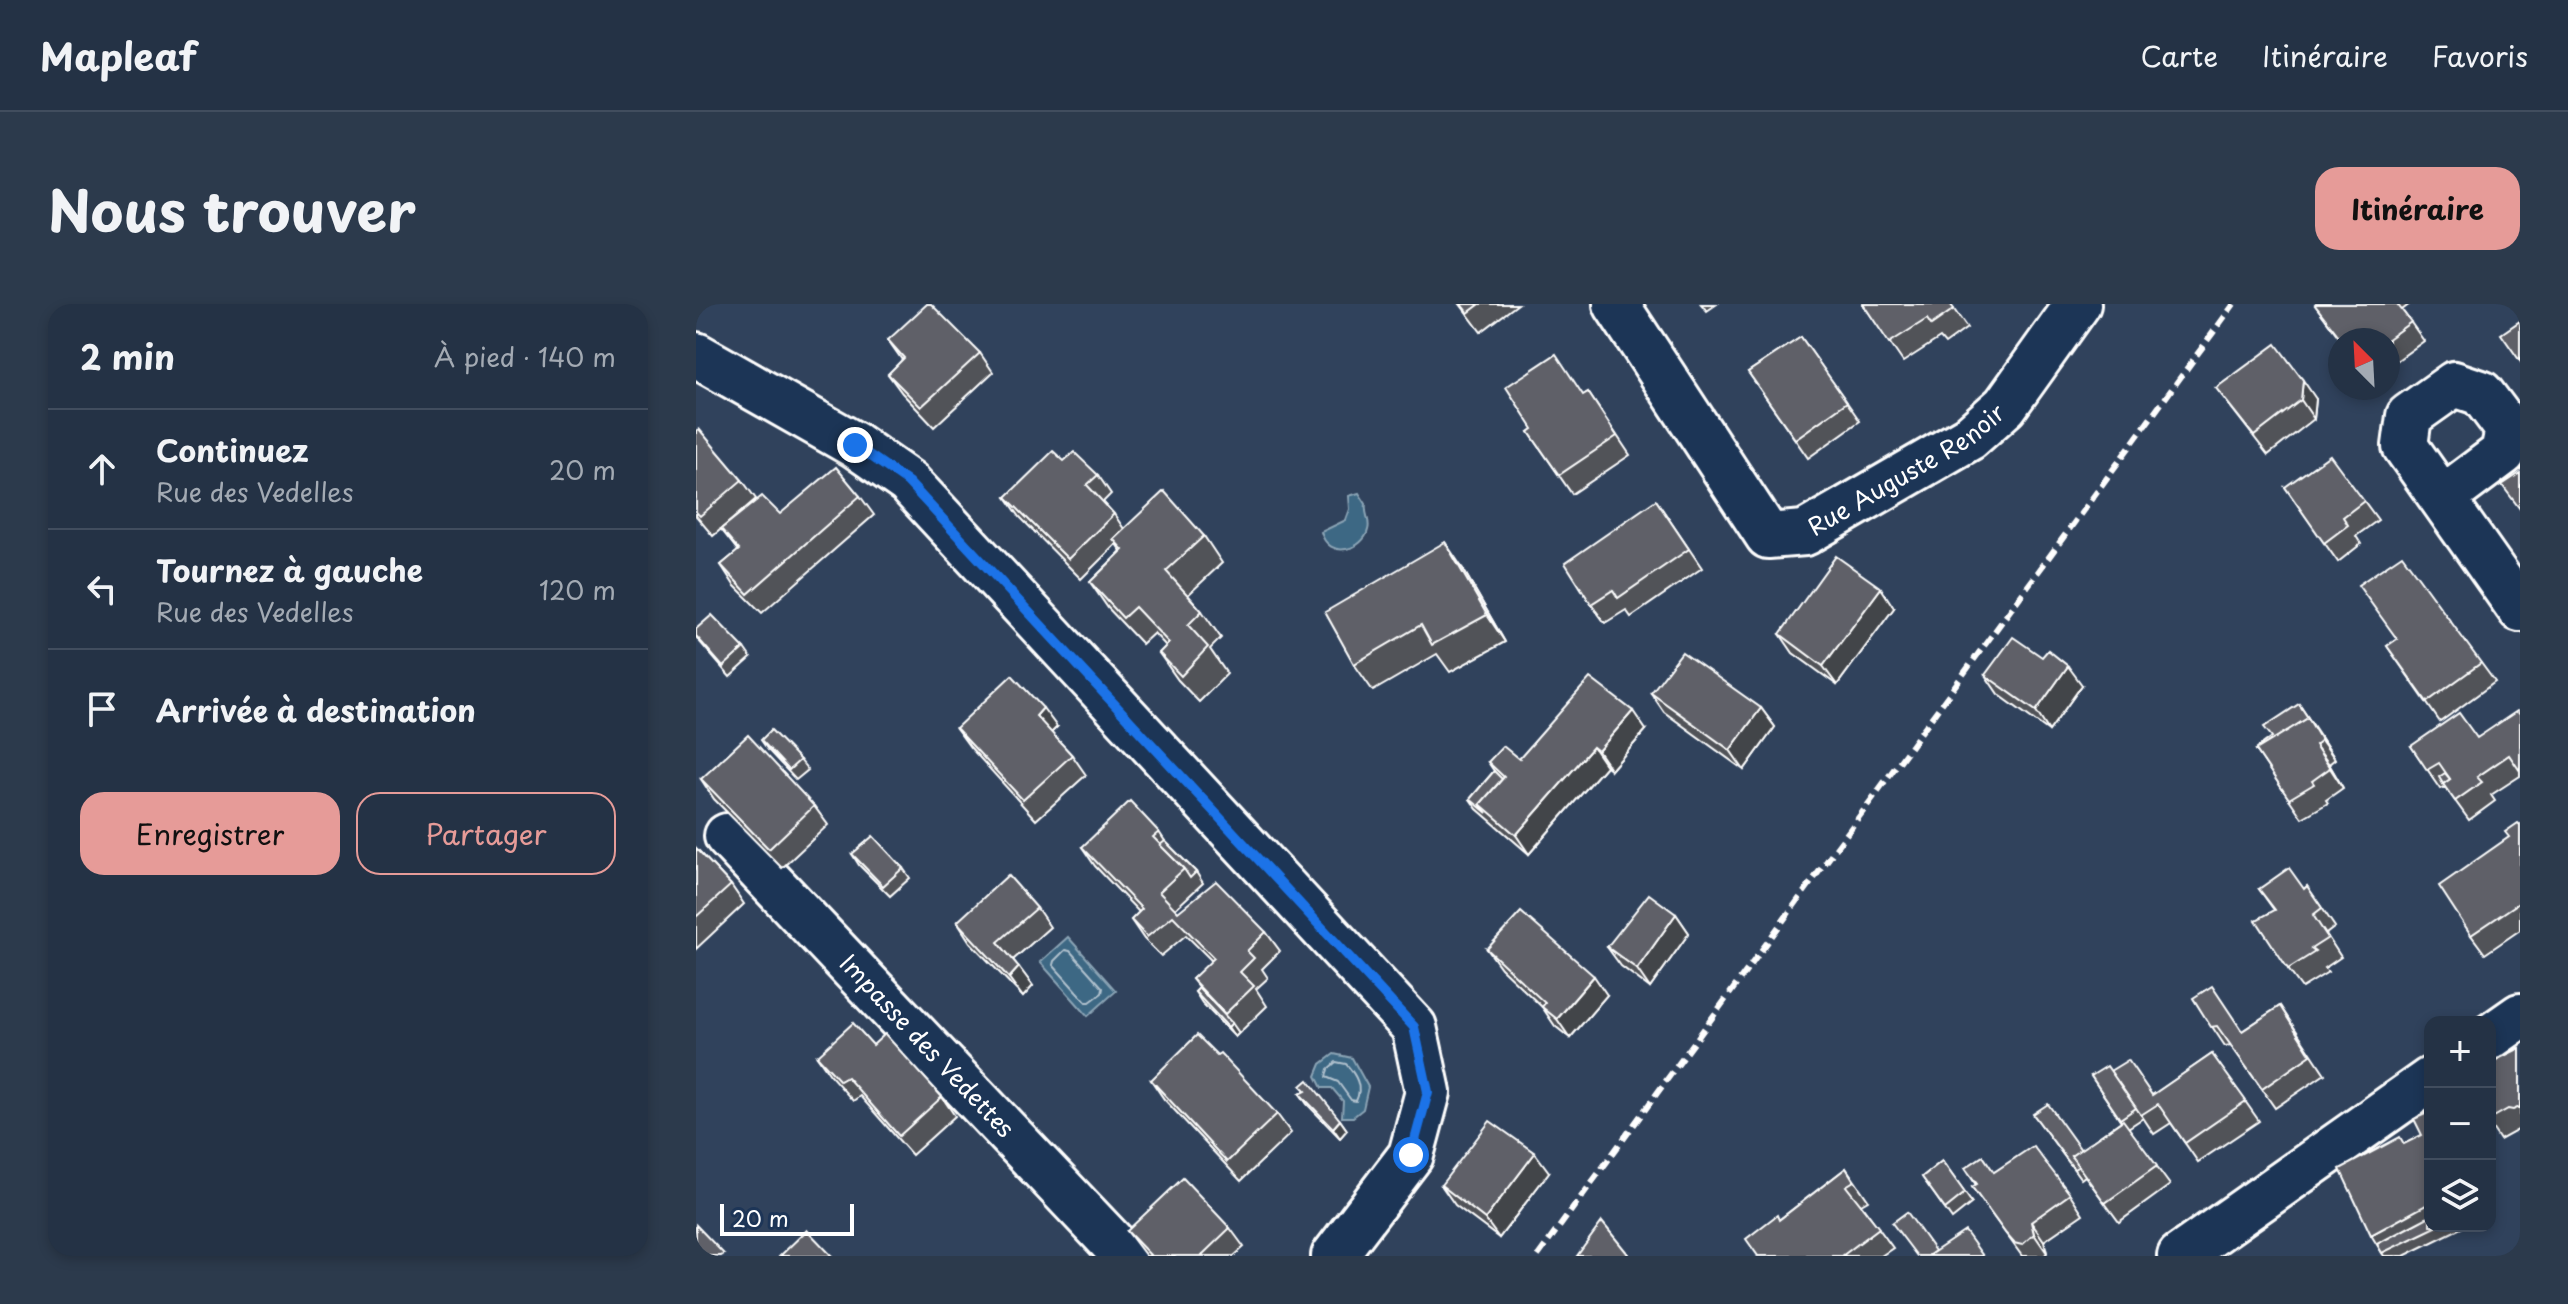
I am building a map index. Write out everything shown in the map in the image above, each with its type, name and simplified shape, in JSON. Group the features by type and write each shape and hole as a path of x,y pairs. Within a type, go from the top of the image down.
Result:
{"street":[{"name":"Rue Auguste Renoir","path":"1616,304 1768,536 1805,533 1969,438 2005,406 2078,304"},
{"path":"696,355 855,445 908,482 1414,1027 1428,1092 1411,1155 1334,1256"},
{"path":"2443,498 2520,609"},
{"name":"Impasse des Vedettes","path":"727,836 1125,1256"},
{"path":"2496,1033 2520,1016"},
{"path":"2180,1256 2424,1084"}],"water":[{"path":"1359,493 1366,504 1369,527 1365,537 1353,547 1331,547 1321,532 1346,520 1350,509 1349,496"},
{"path":"1068,937 1116,991 1088,1016 1040,962"},
{"path":"1334,1054 1352,1058 1368,1087 1363,1109 1353,1117 1342,1117 1343,1101 1332,1088 1322,1088 1316,1076 1321,1064"}],"building":[{"path":"927,304 931,304 980,353 921,407 888,374 904,358 888,340"},
{"path":"1461,304 1480,304 1468,313"},
{"path":"1863,304 1950,304 1954,309 1931,325 1927,319 1889,343"},
{"path":"2397,304 2411,322 2400,330 2333,328 2315,305"},
{"path":"2520,321 2520,361 2501,334"},
{"path":"1801,337 1847,402 1795,439 1748,372"},
{"path":"2276,344 2303,380 2301,400 2254,436 2216,388"},
{"path":"1556,354 1583,395 1588,392 1617,436 1559,475 1529,432 1533,429 1506,387"},
{"path":"699,429 742,480 700,516 696,512 696,431"},
{"path":"1053,451 1064,461 1074,452 1098,475 1087,485 1114,514 1068,559 1006,497"},
{"path":"2330,455 2364,501 2343,517 2348,525 2324,543 2285,487"},
{"path":"836,467 860,496 748,594 721,565 739,550 721,529 762,496 780,514"},
{"path":"2520,473 2520,509 2502,485"},
{"path":"1164,491 1204,536 1166,571 1202,611 1188,625 1208,647 1181,676 1159,653 1169,643 1135,607 1123,618 1090,582 1123,550 1113,539"},
{"path":"1656,500 1689,549 1618,598 1613,590 1591,604 1565,563"},
{"path":"1445,542 1487,615 1432,645 1421,625 1354,664 1325,612"},
{"path":"2402,555 2481,663 2427,702 2387,646 2397,639 2358,585"},
{"path":"1836,556 1881,588 1823,666 1780,634"},
{"path":"712,615 744,648 723,667 696,636 696,629"},
{"path":"2013,637 2042,657 2048,650 2068,666 2036,711 1985,675"},
{"path":"1682,652 1761,708 1730,750 1651,693"},
{"path":"1012,675 1043,708 1036,716 1072,755 1023,800 956,728"},
{"path":"1590,678 1633,711 1598,751 1593,747 1516,835 1480,804 1504,777 1488,762 1503,746 1519,759"},
{"path":"2299,704 2314,727 2308,718 2258,750 2272,737 2264,727"},
{"path":"2517,711 2520,715 2520,771 2509,755 2477,777 2482,782 2455,801 2443,784 2450,779 2439,763 2427,770 2411,746 2459,713 2477,738"},
{"path":"2308,718 2321,740 2315,745 2330,768 2312,781 2314,784 2289,799 2256,750"},
{"path":"771,730 800,760 789,770 761,740"},
{"path":"748,735 814,806 769,849 701,779"},
{"path":"1494,771 1502,779 1480,804 1487,813 1470,799"},
{"path":"2445,773 2450,779 2443,784 2439,777"},
{"path":"1130,801 1159,832 1153,837 1184,869 1159,892 1178,912 1216,881 1266,932 1247,951 1254,958 1240,972 1254,986 1225,1014 1192,979 1214,958 1173,916 1147,937 1131,920 1142,909 1082,847"},
{"path":"2518,823 2520,902 2471,935 2439,886 2509,837 2505,832"},
{"path":"873,836 903,868 883,886 852,854"},
{"path":"1165,841 1196,872 1190,878 1160,845"},
{"path":"696,848 731,885 696,917"},
{"path":"2289,868 2304,889 2307,886 2322,908 2313,915 2328,938 2311,949 2315,952 2288,969 2256,920 2275,910 2259,889"},
{"path":"1008,875 1037,908 998,942 1019,967 1009,978 957,922"},
{"path":"1649,894 1676,914 1637,969 1607,947"},
{"path":"1521,912 1594,976 1557,1019 1542,1007 1545,1003 1487,949"},
{"path":"2212,986 2242,1031 2280,1006 2311,1055 2262,1089 2217,1026 2211,1027 2193,998"},
{"path":"1199,988 1232,1023 1228,1027 1195,992"},
{"path":"853,1023 873,1045 885,1034 942,1097 899,1136 847,1077 840,1081 817,1056"},
{"path":"1197,1035 1217,1055 1220,1053 1277,1114 1227,1162 1151,1080"},
{"path":"2520,1048 2520,1107 2496,1116 2496,1088 2496,1060"},
{"path":"2212,1054 2246,1101 2185,1143 2158,1104 2141,1115 2110,1071 2128,1060 2152,1095"},
{"path":"2107,1066 2136,1108 2120,1119 2091,1076"},
{"path":"1308,1080 1340,1120 1333,1128 1300,1094 1306,1091 1301,1086"},
{"path":"2048,1104 2081,1150 2071,1156 2079,1166 2074,1169 2033,1114"},
{"path":"2424,1115 2424,1206 2371,1235 2340,1169 2400,1137 2404,1144 2422,1135 2414,1119"},
{"path":"2123,1120 2157,1166 2105,1203 2071,1156"},
{"path":"1490,1121 1535,1153 1485,1219 1441,1185"},
{"path":"2033,1146 2070,1194 2031,1222 2034,1234 2022,1245 2014,1243 2006,1234 1972,1187 1977,1184 1965,1168 1983,1156 1994,1172"},
{"path":"1942,1161 1965,1193 1945,1209 1922,1177"},
{"path":"1846,1168 1854,1181 1846,1186 1879,1228 1842,1256 1758,1256 1746,1239 1777,1215 1779,1220"},
{"path":"1183,1178 1230,1228 1201,1256 1151,1256 1127,1231"},
{"path":"1907,1212 1935,1251 1928,1256 1917,1256 1892,1223"},
{"path":"2424,1219 2426,1232 2382,1253 2377,1244"},
{"path":"1602,1222 1628,1254 1577,1256"},
{"path":"696,1225 724,1254 696,1256"},
{"path":"807,1230 832,1256 780,1256"},
{"path":"1965,1231 1983,1256 1928,1256"}],"railway":[{"path":"1538,1256 2234,304"}],"route":[{"path":"855,445 908,482 1414,1027 1428,1092 1411,1155"}]}
